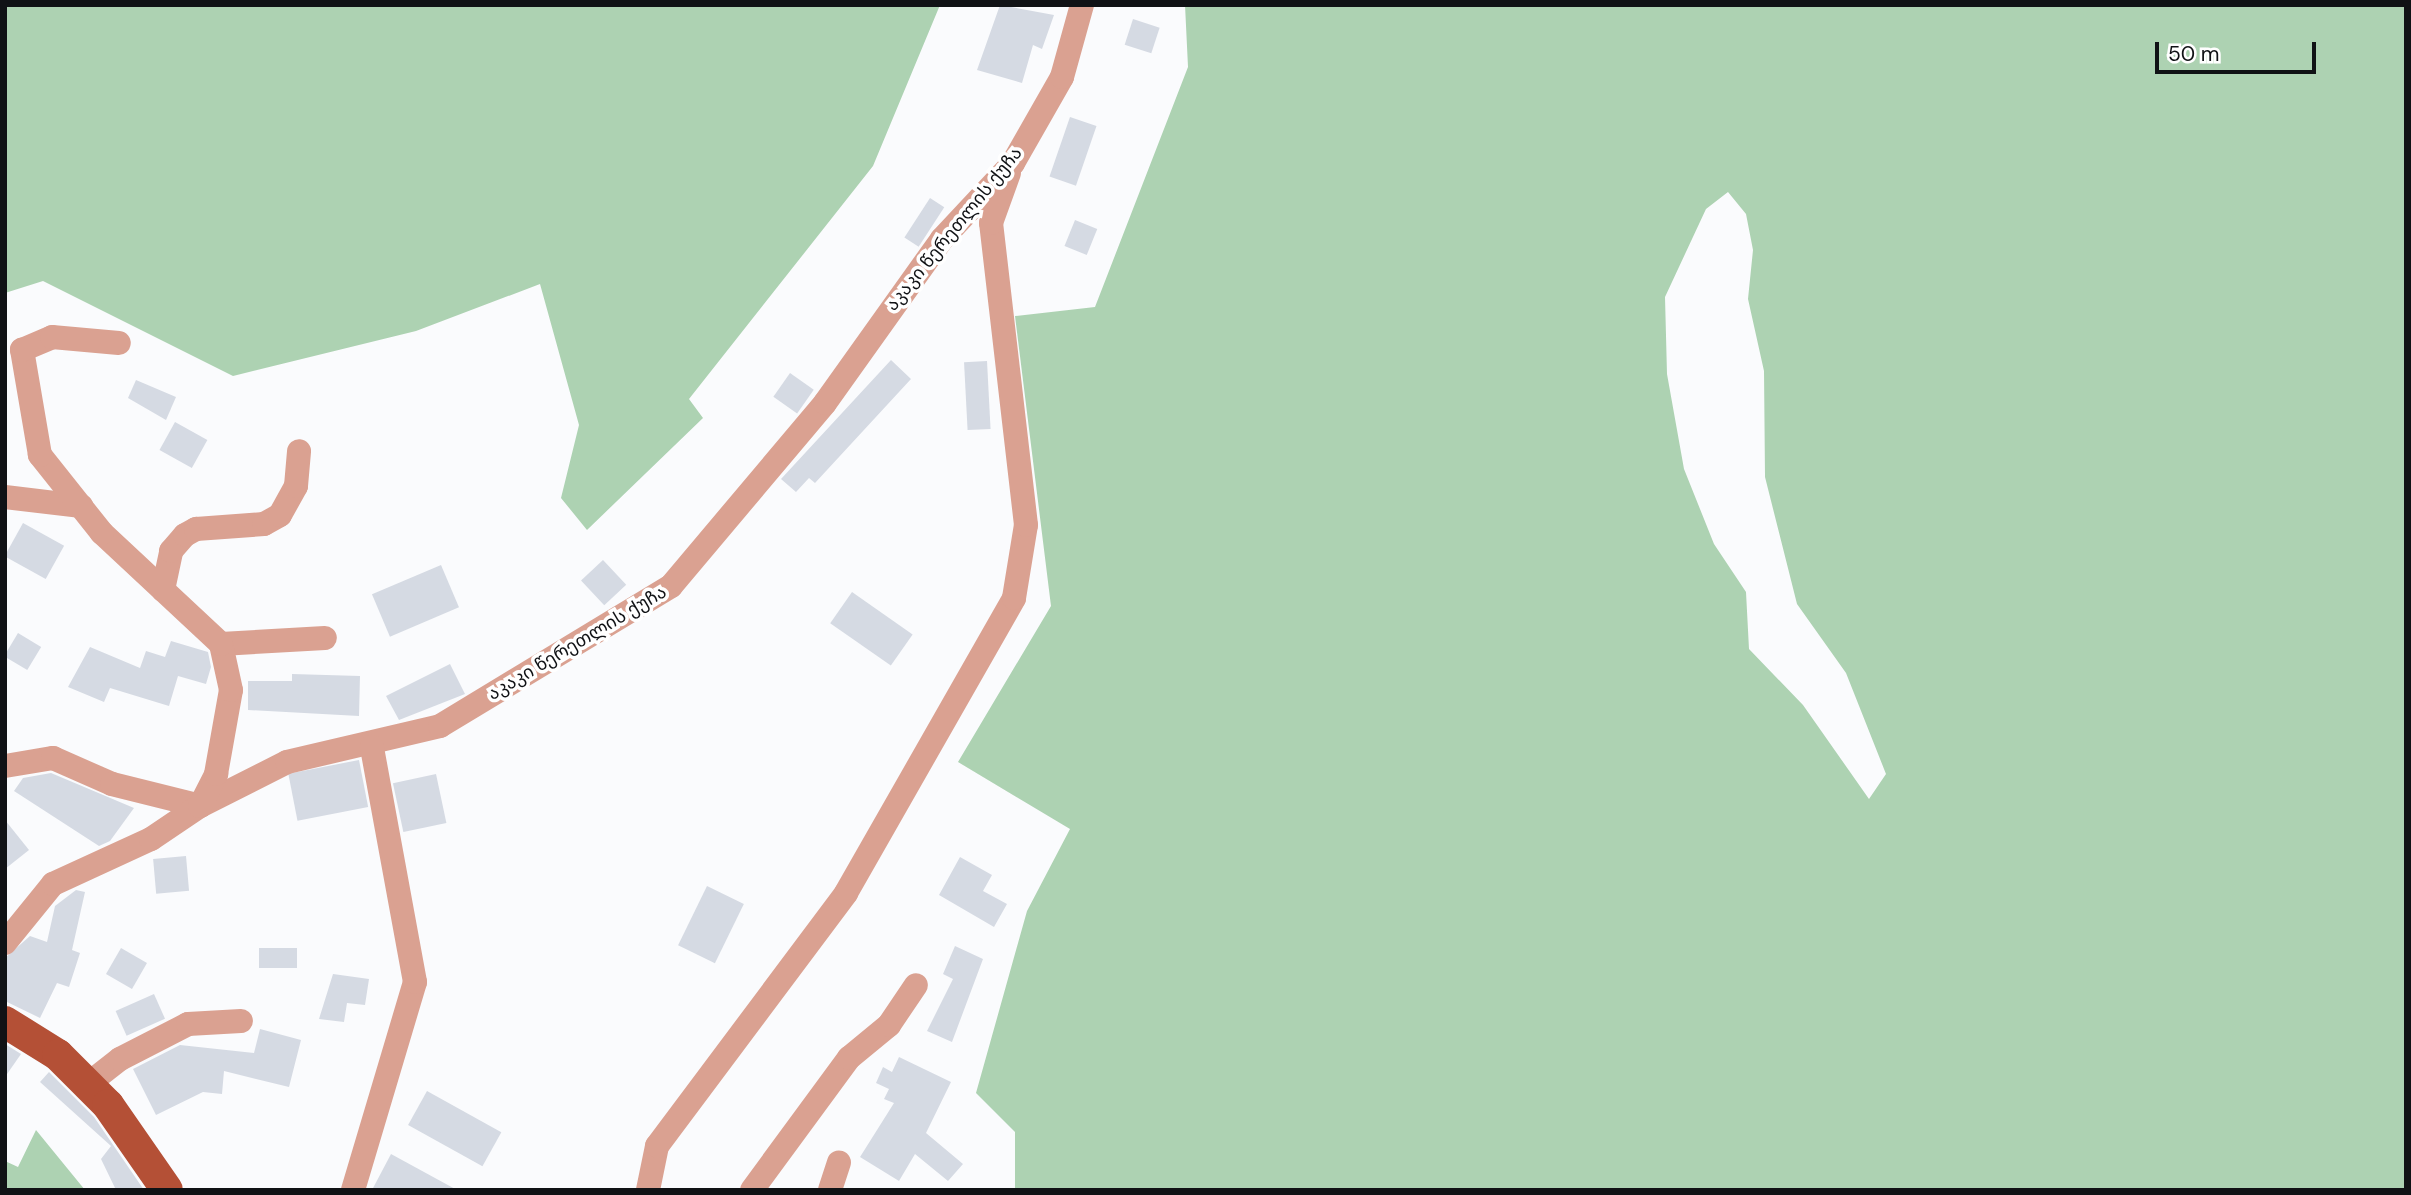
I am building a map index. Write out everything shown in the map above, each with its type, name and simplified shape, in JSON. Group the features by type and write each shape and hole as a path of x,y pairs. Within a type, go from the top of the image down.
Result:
{"main road":[{"path":"5,1022 58,1055 88,1084 167,1190"}],"street":[{"name":"აკაკი წერეთლის ქუჩა","path":"5,943 53,884 151,839 200,806 287,762 372,747 440,726 671,586 825,403 942,239 1013,163 1062,77 1082,5"},
{"path":"648,1190 657,1146 846,893 1014,598 1026,525 991,223 1013,163"},
{"path":"5,766 53,758 112,784 200,806 216,774 231,690 221,644 163,590 81,506 40,455 22,350 52,337 119,343"},
{"path":"163,590 171,551 184,536 196,529 264,524 279,515 296,486 299,451"},
{"path":"5,497 81,506"},
{"path":"221,644 325,638"},
{"path":"353,1190 415,982 372,747"},
{"path":"752,1190 849,1058 889,1025 916,985"},
{"path":"88,1084 120,1059 188,1024 240,1021"},
{"path":"830,1190 839,1162"}],"green space":[{"path":"5,5 940,5 873,166 689,399 703,418 587,530 561,498 579,425 540,284 416,331 233,376 43,281 5,293"},
{"path":"1185,5 2406,5 2406,1190 1015,1190 1015,1132 976,1093 1027,911 1070,829 958,762 1051,606 1015,316 1095,307 1188,67","holes":["1728,192 1746,214 1753,250 1748,299 1764,371 1765,477 1797,604 1846,673 1886,774 1869,799 1803,705 1749,649 1746,592 1714,544 1684,469 1667,374 1665,297 1706,209"]},
{"path":"36,1130 85,1190 5,1190 5,1161 18,1167"}],"building":[{"path":"1000,5 1054,15 1042,49 1033,45 1022,83 977,70"},
{"path":"1133,19 1160,28 1151,53 1125,45"},
{"path":"1070,117 1096,126 1076,186 1049,177"},
{"path":"930,198 944,207 919,247 904,237"},
{"path":"1075,220 1097,229 1087,255 1065,246"},
{"path":"891,360 911,379 815,483 809,478 796,492 781,479"},
{"path":"987,361 991,429 968,430 964,362"},
{"path":"790,373 814,390 797,413 773,397"},
{"path":"136,380 176,397 166,420 128,398"},
{"path":"175,422 207,440 192,468 159,450"},
{"path":"23,523 64,546 46,579 5,556"},
{"path":"603,560 626,585 604,605 581,580"},
{"path":"441,565 459,607 390,637 372,594"},
{"path":"852,592 913,634 891,666 830,623"},
{"path":"18,633 41,647 27,670 5,657"},
{"path":"171,641 208,652 211,667 206,684 178,676 169,706 110,688 104,702 68,687 90,647 140,668 146,651 165,657"},
{"path":"450,664 465,694 399,720 386,696"},
{"path":"292,674 360,676 359,716 248,710 248,681 292,681"},
{"path":"359,760 368,807 297,821 288,774"},
{"path":"51,773 134,808 110,841 99,846 14,791 23,778"},
{"path":"436,774 446,823 403,832 393,783"},
{"path":"5,820 29,850 5,869"},
{"path":"186,856 189,891 156,894 153,859"},
{"path":"960,857 992,875 983,891 1007,904 994,927 939,895"},
{"path":"707,886 744,904 715,963 678,945"},
{"path":"76,890 85,892 72,950 80,953 69,987 57,983 40,1018 5,1001 5,958 30,936 47,942 55,906"},
{"path":"955,946 983,959 952,1042 927,1031 953,979 943,974"},
{"path":"121,948 147,963 132,989 106,974"},
{"path":"259,948 297,948 297,968 259,968"},
{"path":"333,974 369,979 365,1005 347,1003 344,1022 319,1019"},
{"path":"154,994 165,1019 127,1036 116,1011"},
{"path":"260,1029 301,1040 289,1087 224,1071 222,1094 203,1092 156,1115 133,1069 180,1045 254,1053"},
{"path":"5,1044 21,1054 5,1077"},
{"path":"899,1057 951,1082 926,1133 963,1164 948,1181 915,1154 899,1181 860,1157 894,1103 884,1099 889,1089 876,1083 883,1067 892,1072"},
{"path":"49,1072 94,1117 144,1190 116,1190 101,1159 111,1146 40,1082"},
{"path":"427,1091 501,1132 482,1166 408,1125"},
{"path":"391,1154 457,1190 372,1190"}]}
